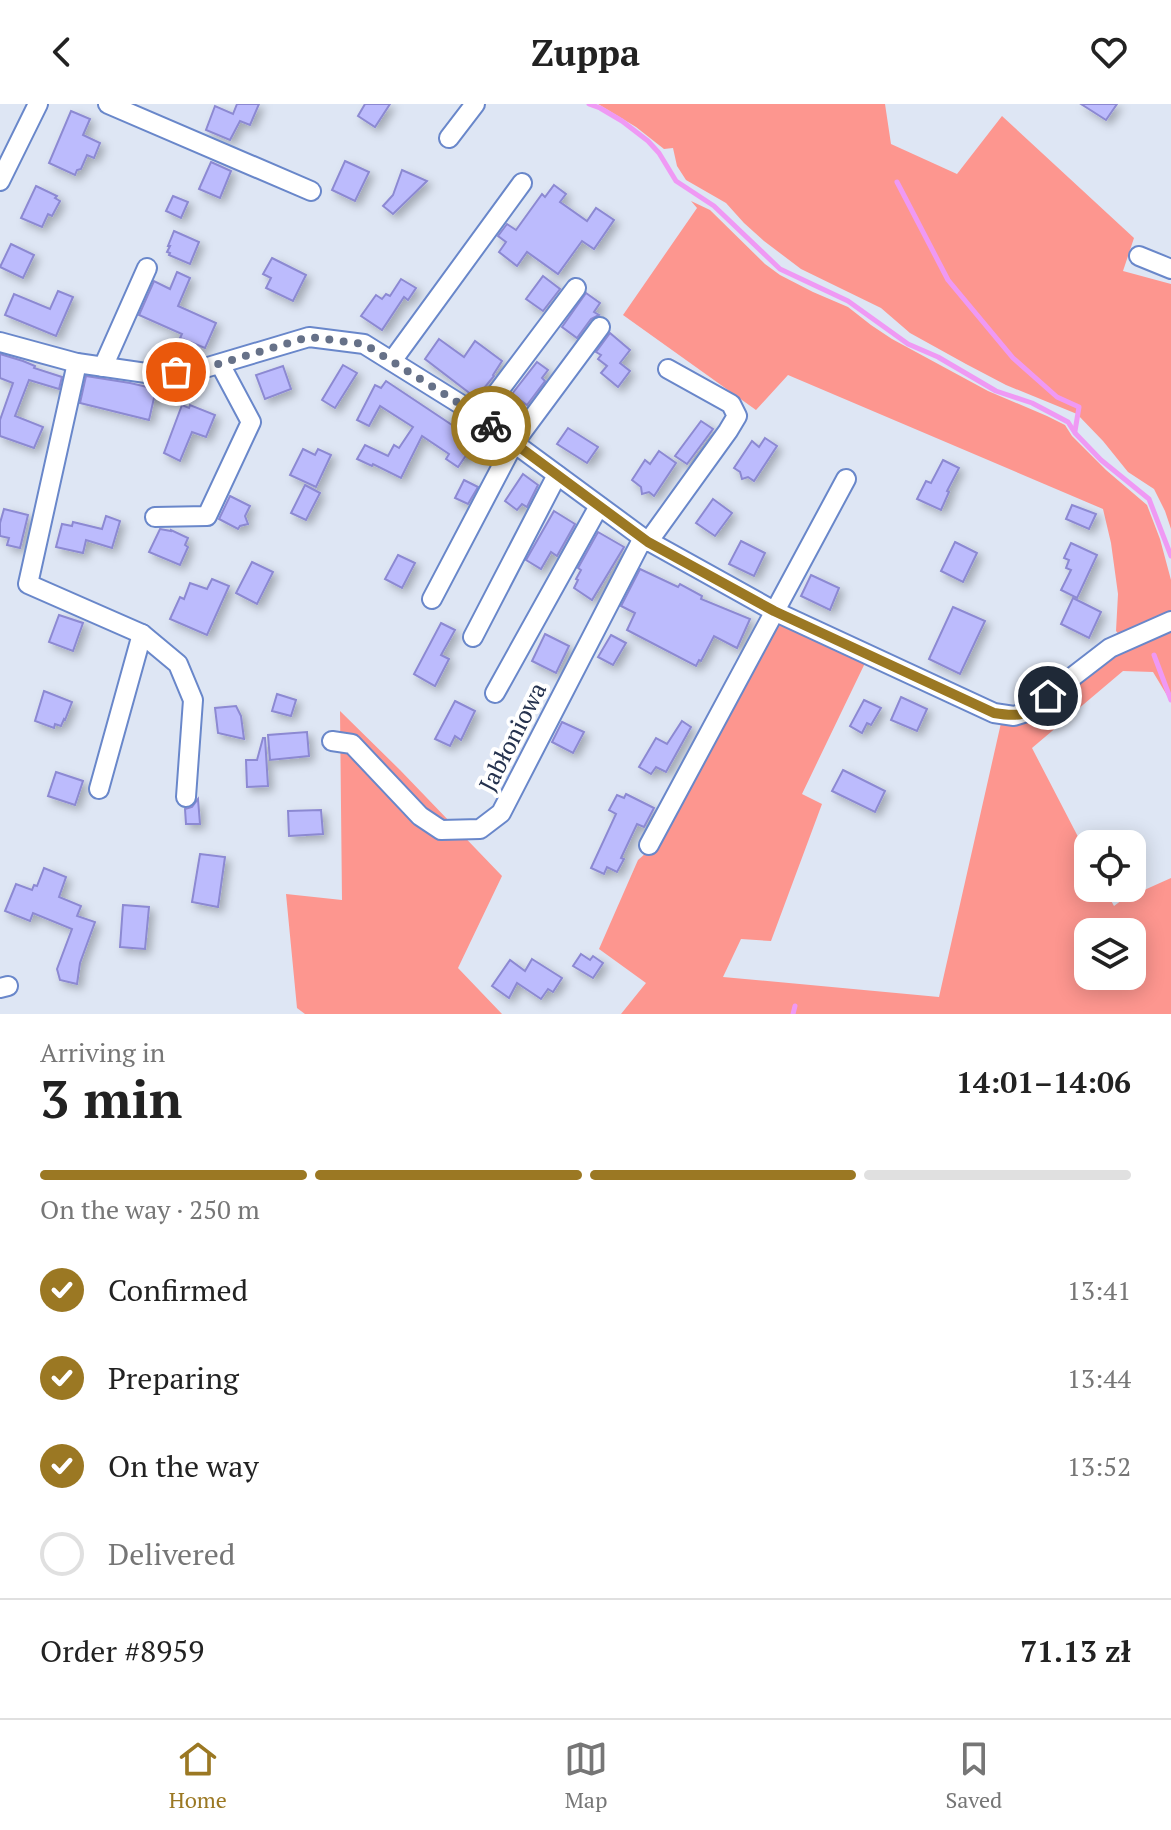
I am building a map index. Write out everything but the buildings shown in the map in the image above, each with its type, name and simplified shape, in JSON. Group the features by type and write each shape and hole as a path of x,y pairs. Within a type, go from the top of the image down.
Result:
{"street":[{"path":"0,181 38,104"},
{"path":"108,104 311,191"},
{"path":"449,138 475,104"},
{"path":"392,361 522,183"},
{"path":"1139,256 1171,269"},
{"path":"103,367 147,268"},
{"path":"479,417 576,288"},
{"path":"432,599 514,443 600,327"},
{"path":"0,342 77,363 153,374 198,370 309,337 364,344 479,417 645,540 774,611 994,713 1014,716 1027,712 1110,648 1171,621"},
{"path":"77,363 28,584 142,634 178,664 193,700 186,797"},
{"path":"155,517 207,516 251,422 220,364"},
{"name":"Jabłoniowa","path":"332,741 352,744 420,816 441,830 480,829 501,813 645,540 737,416 731,404 668,369"},
{"path":"473,637 557,475"},
{"path":"649,845 846,479"},
{"path":"495,693 599,506"},
{"path":"99,789 142,634"}],"shaded area":[{"path":"598,104 885,104 891,144 957,174 1002,116 1134,238 1123,271 1171,284 1171,529 1154,489 1128,472 1077,414 1006,385 966,364 910,333 881,308 801,269 764,241 726,203 686,180 677,166 673,148 664,149 636,127"},
{"path":"691,201 710,210 780,275 848,307 892,339 988,391 1065,425 1106,470 1147,505 1171,580 1171,616 1121,637 1116,631 1118,594 1103,509 788,375 756,410 623,315 697,208"},
{"path":"777,622 866,661 802,794 822,804 771,941 741,939 723,977 939,997 1001,723 1019,722 1053,703 1121,652 1171,628 1171,702 1153,672 1123,671 1032,748 1075,830 1074,902 1112,902 1114,906 1119,902 1146,902 1146,889 1171,878 1171,1014 621,1014 646,983 599,949 638,860 664,837"},
{"path":"340,711 502,876 458,968 502,1014 305,1014 297,1008 286,894 342,900"}],"waterway":[{"path":"589,104 622,121 648,141 676,181 714,206 780,269 848,301 908,344 938,357 996,391 1032,403 1068,422 1101,460 1149,499 1171,556"},
{"path":"897,182 948,280 1013,358 1057,397 1079,407 1075,431"},
{"path":"1154,655 1171,700"},
{"path":"793,1014 795,1006"}],"way so far":[{"path":"176,372 198,370 309,337 364,344 491,426"}],"route":[{"path":"491,426 643,538 774,611 994,713 1014,716 1027,712 1048,696"}]}
